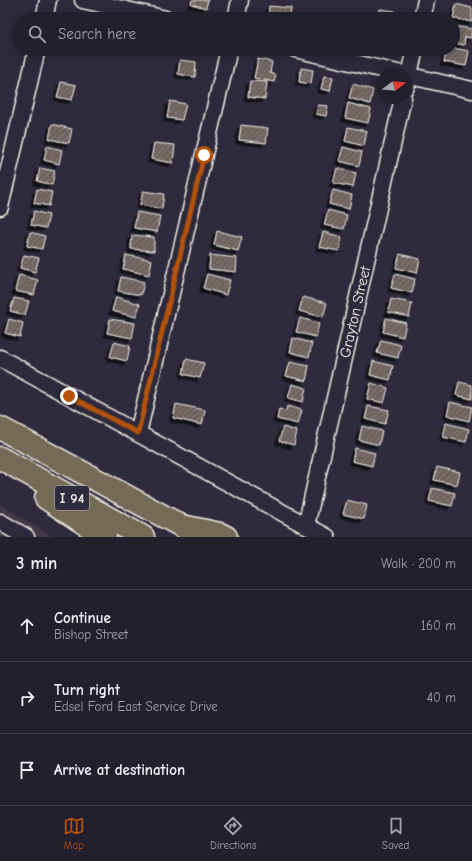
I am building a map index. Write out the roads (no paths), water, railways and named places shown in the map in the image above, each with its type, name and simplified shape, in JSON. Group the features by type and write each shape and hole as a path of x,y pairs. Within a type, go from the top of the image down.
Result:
{"highway":[{"name":"I 94","path":"0,428 202,537"},
{"name":"I 94","path":"0,458 143,537"},
{"path":"0,464 51,502 105,537"},
{"path":"182,526 220,534 226,537"}],"street":[{"path":"45,12 48,0"},
{"path":"83,0 135,12"},
{"path":"237,12 240,0"},
{"path":"423,12 426,0"},
{"path":"0,206 35,56"},
{"path":"138,433 227,56"},
{"path":"322,56 376,70"},
{"path":"409,68 413,56"},
{"path":"412,79 472,90"},
{"name":"Grayton Street","path":"306,526 402,104"},
{"path":"0,358 327,537"},
{"path":"4,529 26,537"}]}
